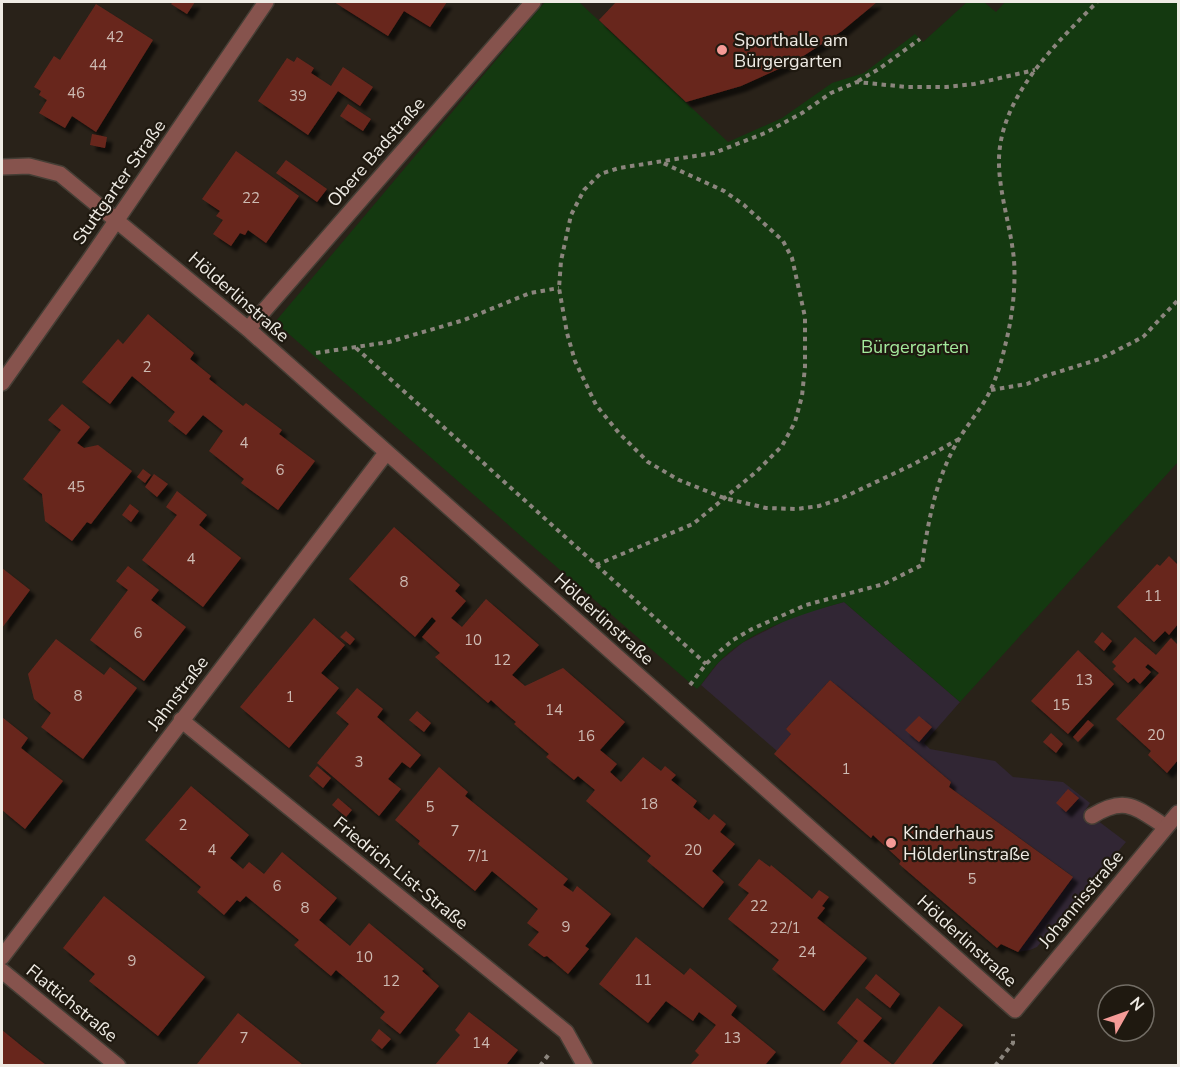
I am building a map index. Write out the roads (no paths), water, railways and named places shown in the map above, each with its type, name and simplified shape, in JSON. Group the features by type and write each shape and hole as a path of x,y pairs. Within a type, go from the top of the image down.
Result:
{"street":[{"name":"Stuttgarter Straße","path":"2,383 266,2"},
{"name":"Obere Badstraße","path":"248,329 533,2"},
{"name":"Hölderlinstraße","path":"2,167 29,166 60,174 248,329 1015,1010"},
{"name":"Jahnstraße","path":"2,957 386,453"},
{"name":"Friedrich-List-Straße","path":"181,720 566,1032 585,1065"},
{"path":"1092,816 1106,807 1124,804 1174,821"},
{"name":"Johannisstraße","path":"1015,1010 1174,821"},
{"name":"Flattichstraße","path":"2,970 118,1065"}],"place":[{"name":"Sporthalle am Bürgergarten","path":"722,50"},
{"name":"Kinderhaus Hölderlinstraße","path":"891,843"}],"park label":[{"name":"Bürgergarten","path":"915,347"}]}
